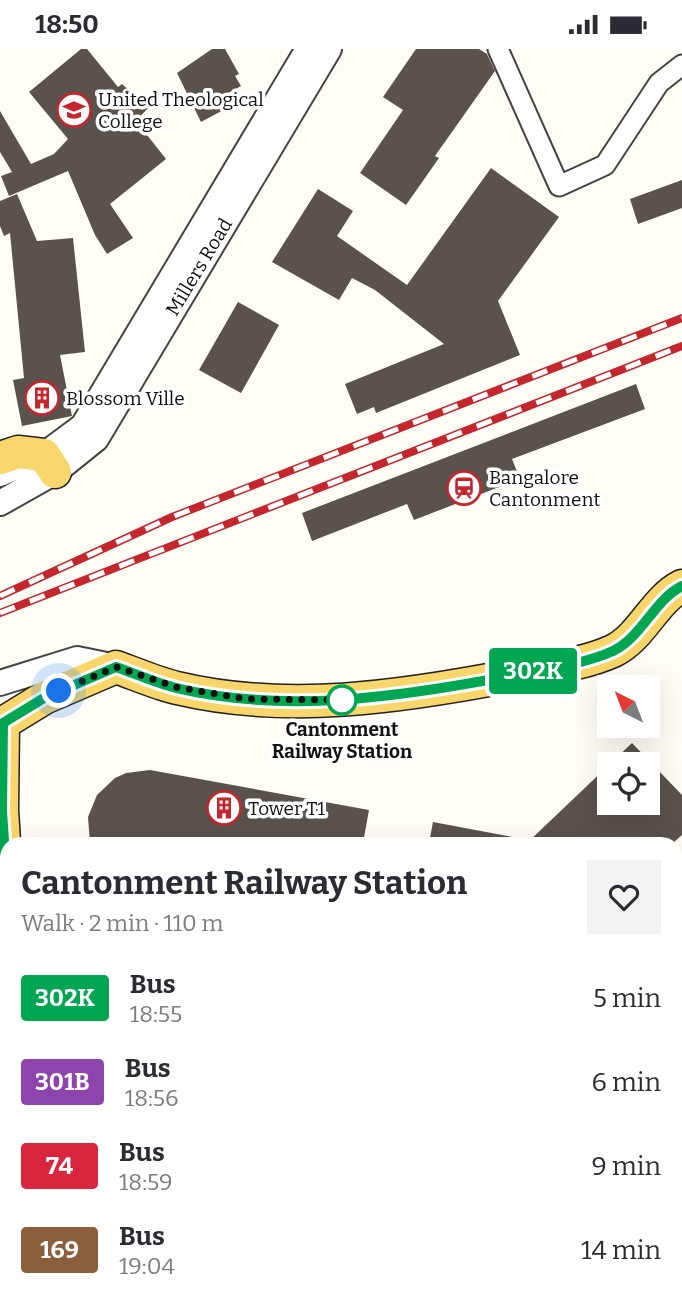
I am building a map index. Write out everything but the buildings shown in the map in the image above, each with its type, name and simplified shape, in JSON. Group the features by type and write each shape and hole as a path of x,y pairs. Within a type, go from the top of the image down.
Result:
{"main road":[{"path":"0,458 18,452 50,463"},
{"path":"2,837 2,724 44,698 116,667 176,687 246,699 356,700 475,683 570,663 614,650 647,624 670,592 682,586"}],"street":[{"name":"Millers Road","path":"50,463 83,426 308,49"},
{"name":"Millers Road","path":"50,463 96,439 329,49"},
{"path":"498,49 559,186 605,165 660,83 682,65"},
{"path":"0,474 50,463"},
{"path":"0,503 50,463"},
{"path":"0,683 77,659 116,667"}],"railway":[{"path":"0,596 172,517 682,318"},
{"path":"0,613 682,346"}],"bus line":[{"name":"302K","path":"4,837 3,723 44,698 116,667 176,687 246,699 356,700 475,683 570,663 614,650 647,624 670,592 682,586"}],"place":[{"name":"United Theological College","path":"74,110"},
{"name":"Blossom Ville","path":"42,398"},
{"name":"Bangalore Cantonment","path":"464,488"},
{"name":"Cantonment Railway Station","path":"342,700"},
{"name":"Tower T1","path":"224,808"}],"route":[{"path":"59,691 116,667 176,687 246,699 342,700"}]}
